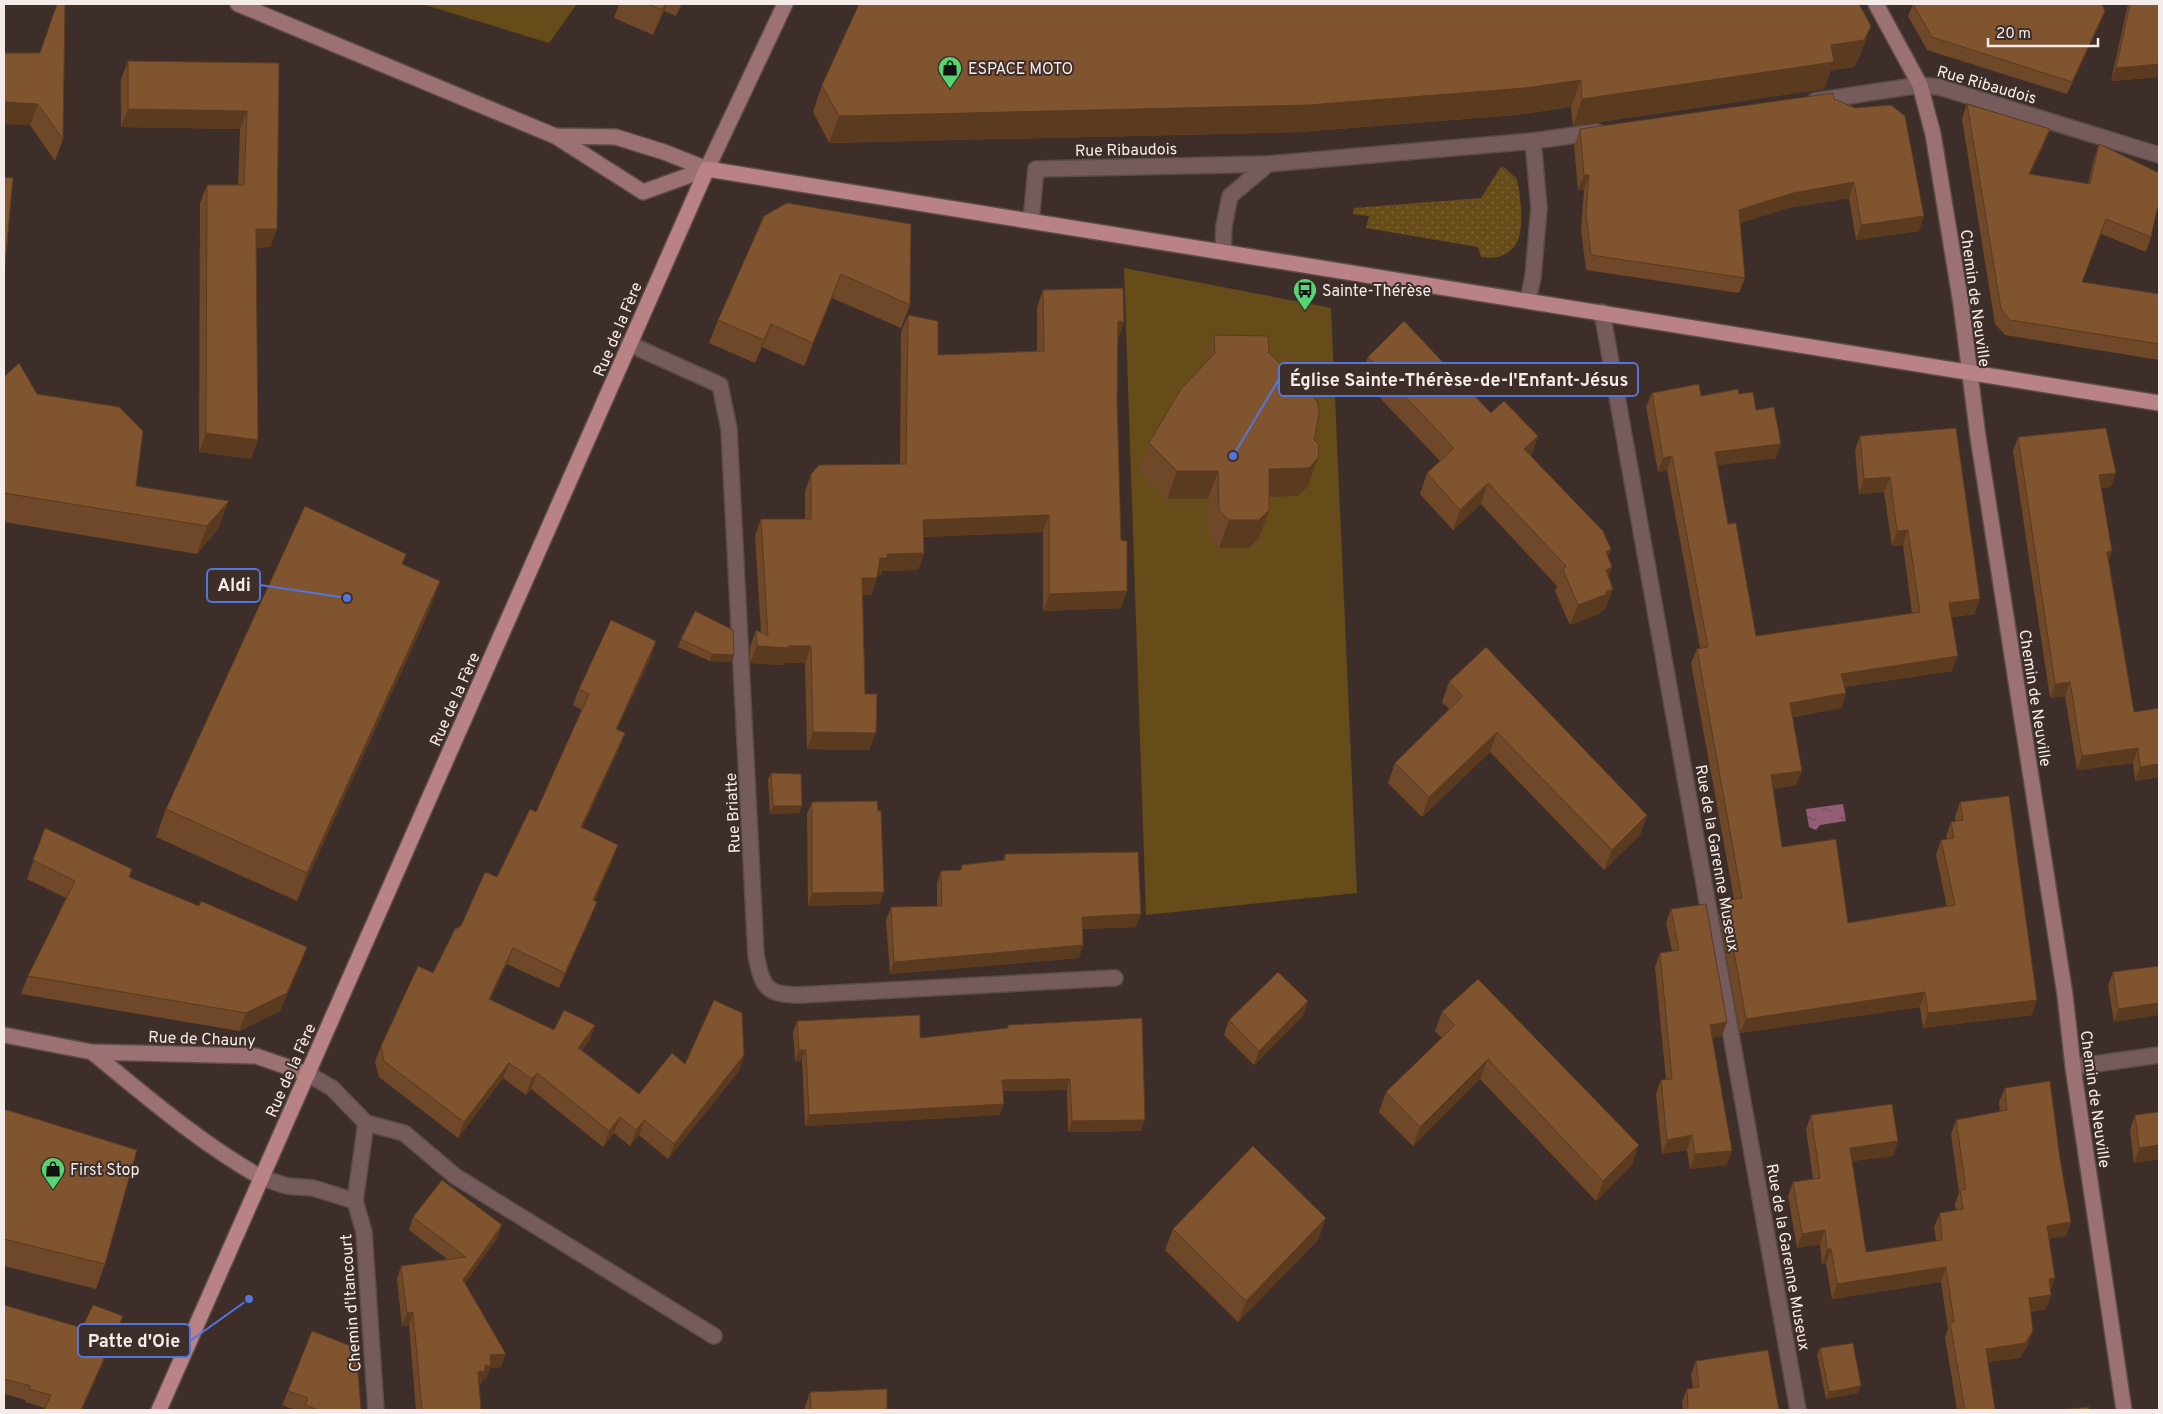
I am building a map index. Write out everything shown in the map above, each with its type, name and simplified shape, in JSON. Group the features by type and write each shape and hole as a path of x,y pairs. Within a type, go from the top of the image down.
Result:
{"main road":[{"path":"238,4 555,136 643,192 707,169"},
{"name":"Rue de la Fère","path":"159,1410 629,344 707,169 785,4"},
{"name":"Chemin de Neuville","path":"1876,4 1920,85 1935,143 2065,995 2073,1067 2124,1410"},
{"path":"555,136 616,137 664,152 707,169 2159,403"},
{"name":"Rue de Chauny","path":"4,1034 92,1052 256,1056 308,1074"},
{"name":"Rue de Chauny","path":"92,1052 201,1140 224,1157 262,1178"}],"street":[{"name":"Rue Ribaudois","path":"1799,104 1920,85 1948,90 2159,155"},
{"name":"Rue Ribaudois","path":"1031,221 1036,169 1268,164 1534,141 1614,130"},
{"path":"1528,300 1533,277 1539,208 1534,141"},
{"path":"1223,252 1224,226 1230,196 1268,164"},
{"name":"Rue de la Garenne Museux","path":"1602,312 1798,1410"},
{"name":"Rue Briatte","path":"629,344 720,385 726,411 729,428 756,955 761,980 770,989 785,995 800,995 1115,978"},
{"path":"2073,1067 2159,1055"},
{"path":"308,1074 332,1088 366,1123 404,1134 455,1176 714,1336"},
{"name":"Chemin d'Itancourt","path":"366,1123 355,1201 364,1232 376,1410"},
{"path":"262,1178 287,1186 313,1188 355,1201"}],"shaded area":[{"path":"422,4 577,4 549,43"},
{"path":"1504,167 1517,179 1521,206 1520,233 1516,244 1509,252 1497,257 1481,257 1478,247 1366,228 1369,216 1353,214 1354,208 1481,198 1500,168"},
{"path":"1124,268 1331,308 1357,893 1146,915"}],"water":[{"path":"1843,804 1846,821 1820,825 1816,830 1809,827 1806,809"}],"building":[{"path":"57,4 65,4 63,139 38,104 4,102 4,53 40,53"},
{"path":"648,4 665,4 662,10"},
{"path":"859,4 1859,4 1871,26 1864,40 1831,45 1834,62 1582,99 1581,80 1525,88 1309,105 839,116 822,85"},
{"path":"1913,4 2102,4 2105,11 2072,82 1932,37"},
{"path":"2130,4 2159,4 2159,64 2116,68"},
{"path":"128,61 279,63 277,229 256,229 258,440 206,433 207,185 244,185 247,111 128,109"},
{"path":"1833,93 1834,99 1855,108 1891,105 1905,116 1924,216 1861,225 1854,182 1793,193 1739,210 1745,278 1591,255 1586,214 1589,175 1584,175 1580,129"},
{"path":"1967,104 2050,129 2029,174 2090,184 2099,144 2159,173 2159,205 2151,237 2106,219 2082,282 2159,294 2159,344 2010,320 2001,309"},
{"path":"4,177 13,178 4,277"},
{"path":"787,203 911,224 910,305 841,274 813,343 771,324 764,340 718,320 764,216"},
{"path":"1123,288 1124,322 1118,321 1117,399 1121,540 1127,541 1127,591 1049,594 1049,515 923,520 924,553 887,554 887,558 880,558 877,578 862,578 865,694 877,694 876,733 813,732 811,646 788,646 791,648 757,646 756,630 768,636 761,519 811,519 811,474 819,465 906,464 908,315 938,321 938,355 1044,351 1043,290"},
{"path":"1404,321 1491,413 1504,401 1538,436 1524,449 1603,531 1611,549 1606,552 1612,567 1606,570 1613,589 1606,592 1607,594 1578,605 1563,570 1566,566 1488,483 1460,510 1427,473 1454,448 1368,357"},
{"path":"1214,335 1268,336 1269,353 1293,376 1291,379 1311,394 1318,403 1319,414 1314,440 1319,445 1318,458 1309,468 1269,469 1269,510 1259,520 1229,520 1219,510 1218,471 1177,471 1149,443 1181,389 1215,353"},
{"path":"19,363 37,394 119,407 143,431 136,486 229,501 207,526 4,493 4,377"},
{"path":"1699,384 1701,396 1738,389 1739,394 1753,392 1756,410 1774,407 1781,444 1715,452 1728,524 1736,523 1756,636 1920,612 1908,530 1897,531 1890,477 1864,479 1860,436 1956,428 1980,599 1949,603 1958,656 1841,674 1846,693 1790,703 1802,771 1771,775 1782,847 1836,839 1848,923 1955,905 1941,840 1954,838 1951,822 1963,820 1960,802 2009,796 2037,1000 1928,1013 1925,992 1746,1019 1725,901 1742,898 1697,649 1708,647 1672,456 1663,458 1652,393"},
{"path":"2106,428 2116,473 2099,475 2112,551 2107,552 2134,712 2159,708 2159,764 2140,767 2138,748 2082,756 2070,682 2055,684 2018,437"},
{"path":"305,506 406,554 402,564 440,581 307,873 166,809"},
{"path":"695,611 733,630 734,655 712,654 681,639"},
{"path":"611,620 656,641 616,729 625,733 581,827 618,845 593,900 597,902 565,973 513,948 489,999 554,1030 564,1010 595,1025 578,1048 639,1094 672,1053 685,1064 714,1000 742,1013 744,1055 674,1144 644,1120 636,1130 620,1117 609,1131 537,1073 532,1079 509,1063 464,1122 384,1061 381,1046 418,966 433,973 455,929 461,926 485,872 497,877 530,809 536,812 589,694 579,689"},
{"path":"1486,647 1647,815 1612,850 1497,732 1429,797 1395,763 1463,696 1449,682"},
{"path":"771,773 801,774 802,806 773,806"},
{"path":"877,801 878,811 881,811 884,892 812,893 812,802"},
{"path":"45,828 132,869 129,877 199,906 201,901 307,947 287,993 246,1013 28,976 75,881 33,860"},
{"path":"1138,852 1141,914 1082,917 1083,945 894,962 891,907 942,906 941,871 961,870 962,865 1005,860 1005,854"},
{"path":"1706,904 1727,1022 1710,1025 1732,1151 1695,1154 1692,1135 1667,1140 1661,1080 1672,1079 1660,953 1679,950 1671,909"},
{"path":"2159,966 2159,1003 2118,1009 2113,972"},
{"path":"1278,972 1308,1001 1259,1051 1229,1020"},
{"path":"1478,979 1639,1145 1603,1181 1488,1059 1420,1127 1386,1092 1455,1025 1442,1012"},
{"path":"920,1015 920,1038 1008,1028 1008,1025 1142,1018 1145,1120 1072,1121 1070,1079 1002,1080 1004,1104 809,1115 806,1050 799,1050 797,1021"},
{"path":"2050,1081 2060,1159 2071,1222 2047,1226 2055,1278 2049,1279 2051,1295 2029,1298 2033,1331 2025,1343 1986,1349 1995,1410 1965,1410 1950,1323 1954,1322 1946,1267 1837,1284 1831,1249 1827,1249 1825,1230 1802,1234 1793,1182 1820,1178 1811,1115 1892,1104 1898,1141 1850,1148 1866,1252 1942,1240 1940,1213 1963,1209 1960,1190 1966,1189 1956,1120 2007,1110 2005,1088"},
{"path":"4,1109 137,1150 105,1264 4,1239"},
{"path":"2159,1112 2159,1145 2139,1148 2135,1115"},
{"path":"1253,1146 1326,1218 1246,1301 1173,1229"},
{"path":"442,1180 502,1225 463,1280 506,1354 490,1355 491,1366 485,1365 485,1371 478,1372 481,1410 422,1410 413,1312 407,1313 401,1266 466,1257 413,1217"},
{"path":"4,1305 82,1328 93,1305 123,1316 81,1410 44,1410 51,1395 29,1389 31,1386 4,1379"},
{"path":"312,1331 356,1348 361,1410 319,1410 305,1405 308,1398 288,1391"},
{"path":"1853,1343 1861,1386 1829,1392 1820,1348"},
{"path":"1768,1350 1779,1410 1688,1410 1687,1389 1699,1387 1696,1361"},
{"path":"887,1389 887,1410 811,1410 810,1392"},
{"path":"2089,1407 2089,1410 2059,1410"}],"place":[{"name":"ESPACE MOTO","path":"950,89"},
{"name":"Sainte-Thérèse","path":"1305,311"},
{"name":"Église Sainte-Thérèse-de-l'Enfant-Jésus","path":"1233,456"},
{"name":"Aldi","path":"347,598"},
{"name":"First Stop","path":"53,1190"},
{"name":"Patte d'Oie","path":"249,1299"}]}
